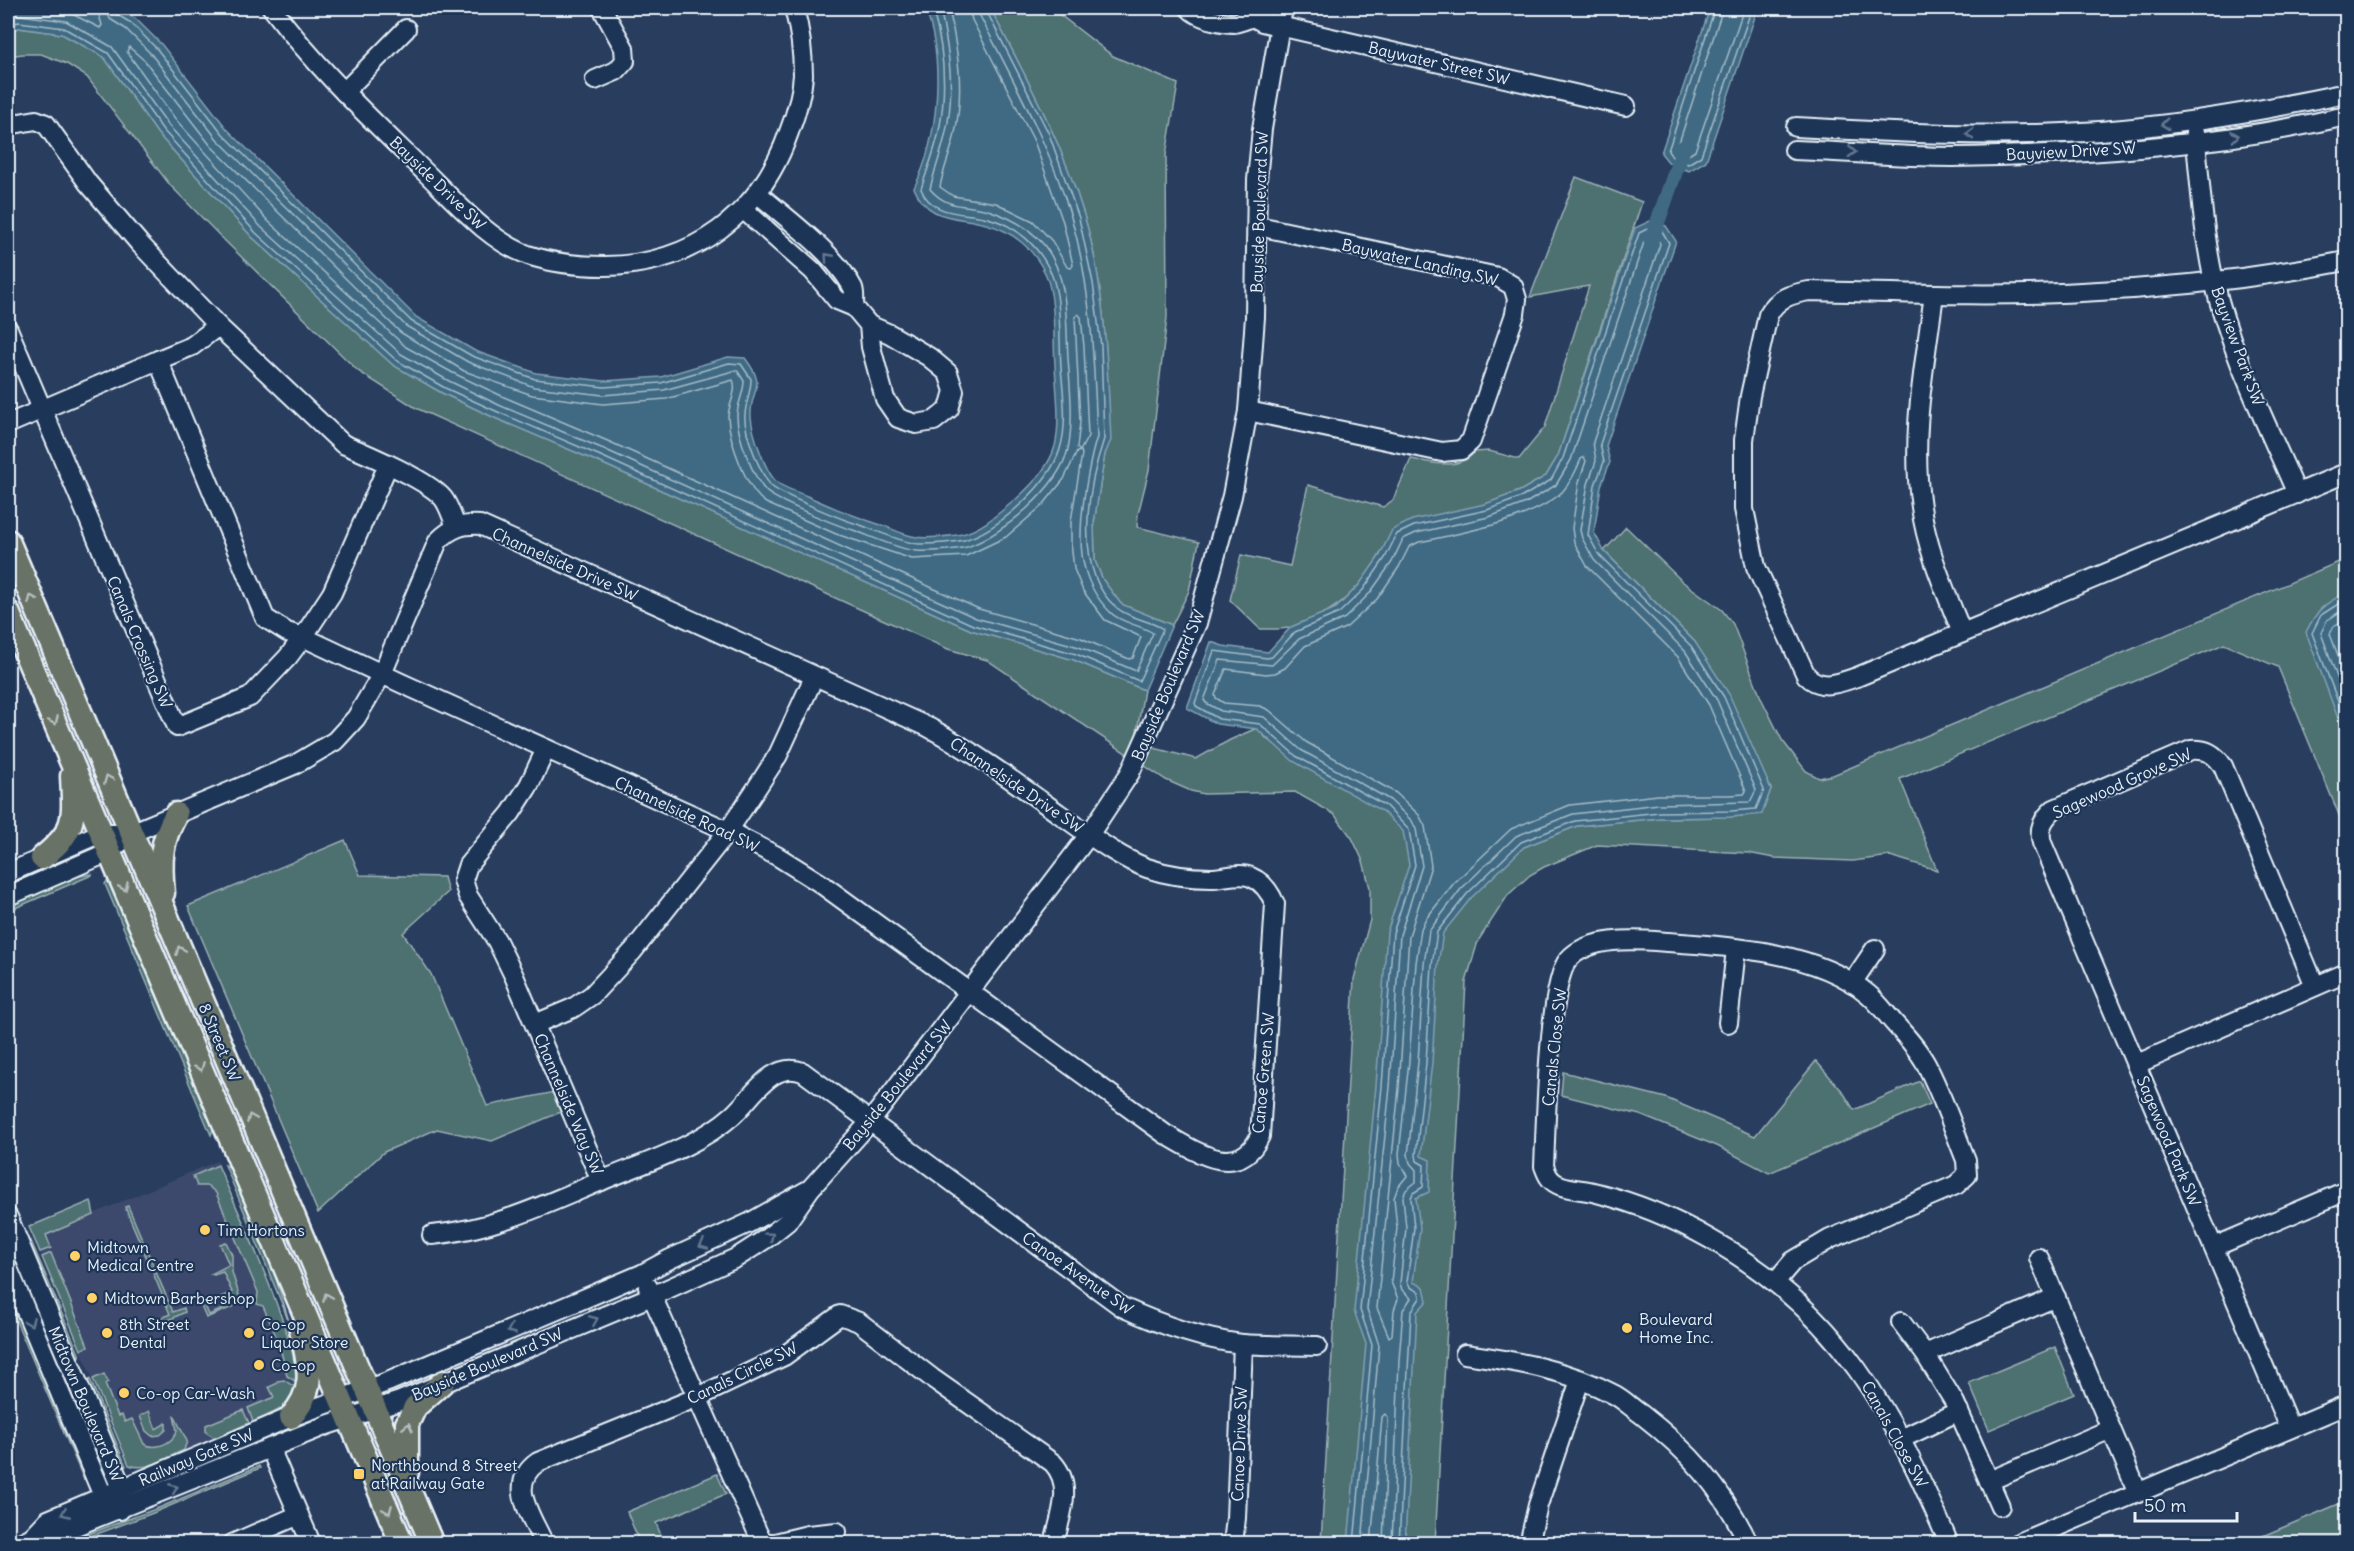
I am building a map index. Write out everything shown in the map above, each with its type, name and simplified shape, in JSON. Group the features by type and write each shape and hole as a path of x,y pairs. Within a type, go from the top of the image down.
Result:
{"main road":[{"name":"8 Street SW","path":"8,541 432,1544"},
{"name":"8 Street SW","path":"8,612 402,1544"},
{"path":"42,858 60,844 72,826 72,776 65,748"},
{"path":"166,915 161,852 167,829 176,814"},
{"path":"291,1417 305,1399 310,1376 293,1286"},
{"path":"408,1485 407,1424 415,1407 443,1382"}],"street":[{"name":"Bayside Drive SW","path":"272,8 303,48 344,92 485,230 528,255 581,266 629,266 668,257 718,232 744,210 780,158 797,107 803,76 801,35 794,8"},
{"path":"595,80 616,70 625,61 624,48 602,8"},
{"name":"Baywater Street SW","path":"1189,8 1193,13 1206,18 1235,23 1249,12 1278,26 1626,106"},
{"name":"Bayside Boulevard SW","path":"371,1399 443,1382 651,1296 736,1258 787,1222 810,1189 870,1122 971,992 1089,835 1130,773 1197,624 1232,496 1248,411 1255,317 1257,180 1262,129 1278,26 1283,8"},
{"path":"344,92 406,29"},
{"name":"Bayview Drive SW","path":"1796,127 1899,133 2022,135 2101,131 2193,121 2346,93"},
{"name":"Bayview Drive SW","path":"1794,150 1951,157 2108,151 2196,142 2276,130 2346,116"},
{"path":"8,125 36,120 46,124 88,183 140,244 218,326 344,444 432,489 445,499 456,527 438,541 382,674 356,718 335,741 296,764 105,843 8,896"},
{"name":"Bayview Park SW","path":"2193,121 2214,281 2243,370 2297,494"},
{"path":"757,193 808,236 832,261 854,290 854,307"},
{"path":"744,210 813,271 837,300 854,307 869,325 890,334 929,357 948,373 954,391 949,409 934,421 916,424 898,418 885,399 871,347 869,325"},
{"name":"Baywater Landing SW","path":"1248,411 1442,452 1461,450 1470,441 1515,314 1517,299 1513,286 1498,277 1258,226"},
{"path":"2346,261 2299,270 2214,281 2081,292 1934,294 1809,291 1791,294 1773,306 1768,315 1750,396 1744,440 1744,509 1756,567 1806,675 1819,685 1845,681 2346,473"},
{"path":"1934,294 1919,409 1916,463 1921,508 1933,561 1962,633"},
{"path":"8,424 192,346 218,326"},
{"name":"Canals Crossing SW","path":"8,329 177,727 250,697 288,657 332,593 387,465"},
{"path":"158,360 266,618 286,632 303,637 382,674"},
{"name":"Channelside Drive SW","path":"456,527 480,525 928,727 970,750 1089,835"},
{"name":"Channelside Road SW","path":"382,674 728,831 777,856 820,883 971,992"},
{"path":"535,1024 573,1008 592,995 633,951 728,831 778,755 814,677"},
{"name":"Channelside Way SW","path":"546,749 529,785 504,821 468,865 463,880 468,896 500,947 601,1181 688,1145 712,1131 732,1115 771,1076 786,1068 803,1072 870,1122"},
{"name":"Sagewood Grove SW","path":"2137,1064 2042,843 2040,835 2042,824 2046,816 2054,809 2191,750 2207,751 2217,757 2223,766 2315,986"},
{"name":"Canoe Green SW","path":"971,992 1165,1134 1192,1150 1219,1160 1234,1160 1255,1147 1260,1136 1275,904 1270,892 1251,877 1241,875 1210,878 1188,877 1147,868 1089,835"},
{"path":"8,873 42,858 105,843"},
{"name":"Canals Close SW","path":"1775,1282 1793,1261 1830,1239 1956,1185 1967,1175 1966,1160 1925,1062 1909,1040 1869,995 1830,971 1788,958 1736,949 1633,939 1602,943 1583,950 1568,960 1556,993 1548,1080 1544,1166 1549,1178 1558,1185 1597,1193 1641,1206 1710,1239 1775,1282 1821,1324 1860,1371 1901,1439 1926,1488 1949,1544"},
{"path":"1728,1023 1736,949"},
{"path":"1852,983 1875,949"},
{"name":"Sagewood Park SW","path":"2290,1428 2137,1064 2346,973"},
{"name":"Canoe Avenue SW","path":"870,1122 1122,1307 1158,1323 1198,1336 1243,1344 1317,1346"},
{"path":"432,1235 491,1225 601,1181"},
{"name":"Bayside Boulevard SW","path":"371,1399 749,1223 810,1189"},
{"path":"2214,1247 2346,1191"},
{"name":"Midtown Boulevard SW","path":"9,1224 122,1488 120,1510"},
{"path":"2039,1258 2138,1493"},
{"name":"Midtown Boulevard SW","path":"8,1268 104,1496 120,1510"},
{"path":"642,1274 760,1538 766,1543 774,1543 837,1532"},
{"path":"1925,1354 2056,1297"},
{"name":"Canals Circle SW","path":"544,1544 522,1492 522,1482 530,1467 698,1397 784,1356 840,1315 859,1322 932,1378 1059,1469 1063,1476 1065,1490 1054,1544"},
{"path":"1901,1322 1925,1354 1959,1411 2000,1506"},
{"name":"Canoe Drive SW","path":"1233,1544 1243,1344"},
{"path":"1465,1354 1522,1362 1580,1380 1616,1395 1673,1438 1709,1477 1738,1521 1749,1544"},
{"path":"1529,1544 1538,1505 1580,1380"},
{"name":"Railway Gate SW","path":"28,1541 56,1534 120,1510 270,1448 345,1408 371,1399"},
{"path":"2016,1544 2346,1405"},
{"name":"Railway Gate SW","path":"28,1541 48,1520 291,1417 345,1408"},
{"path":"1901,1439 1959,1411"},
{"path":"1989,1481 2111,1429"},
{"path":"270,1448 311,1543"},
{"path":"232,1544 298,1515"}],"shaded area":[{"path":"217,1161 281,1316 295,1363 296,1379 293,1385 296,1388 280,1409 274,1413 145,1467 137,1468 129,1465 29,1227 91,1201 93,1214"}],"green space":[{"path":"990,8 1051,8 1113,56 1178,84 1166,155 1167,317 1149,470 1137,527 1199,542 1189,591 1172,625 1121,604 1103,580 1095,561 1094,523 1105,454 1110,440 1104,327 1097,270 1084,215 1065,161 1042,109"},
{"path":"19,28 62,34 104,57 158,134 252,237 393,365 442,393 495,418 601,463 971,630 1074,660 1144,690 1135,743 1196,759 1257,728 1268,740 1524,847 1577,826 1660,818 1731,817 1761,814 1771,789 1695,642 1604,551 1626,527 1683,582 1722,610 1733,624 1761,698 1782,740 1806,771 1819,778 1833,775 2346,559 2346,832 2278,667 2224,644 1900,779 1937,870 1890,856 1853,861 1774,858 1748,853 1597,845 1530,875 1508,895 1478,941 1466,982 1435,1543 1321,1543 1354,979 1370,920 1370,888 1363,861 1352,838 1334,814 1295,792 1204,794 1166,780 987,660 948,649 416,408 358,371 219,235 170,185 87,77 67,64 41,54 8,56 8,31"},
{"path":"1576,177 1642,202 1558,456 1546,476 1520,491 1486,504 1393,530 1365,577 1342,601 1312,620 1293,627 1260,629 1230,600 1241,555 1290,566 1308,485 1383,507 1393,500 1411,459 1436,464 1453,464 1461,462 1475,452 1489,451 1519,459 1545,427 1589,286 1530,297"},
{"path":"345,840 360,875 444,877 448,892 403,933 431,974 487,1106 555,1092 563,1111 492,1141 437,1129 384,1152 318,1213 188,906"},
{"path":"92,874 8,911 8,905 78,876"},
{"path":"107,881 113,888 214,1126 211,1135 105,884"},
{"path":"1816,1061 1843,1092 1854,1110 1920,1081 1930,1104 1769,1173 1717,1146 1640,1115 1561,1095 1563,1072 1666,1098 1755,1136"},
{"path":"218,1165 266,1275 289,1339 295,1364 295,1381 287,1376 279,1343 263,1306 257,1304 258,1292 216,1193 208,1186 197,1186 193,1176"},
{"path":"225,1165 232,1168 271,1262 298,1351 284,1309"},
{"path":"91,1201 94,1215 46,1235 51,1248 40,1252 29,1227"},
{"path":"128,1206 154,1267 151,1268 125,1207"},
{"path":"31,1241 80,1356 74,1355 28,1246"},
{"path":"226,1242 232,1255 232,1272 240,1298 233,1307 206,1318 202,1304 205,1305 209,1315 225,1308 221,1297 232,1292 223,1272 211,1274 229,1265 220,1244"},
{"path":"51,1253 88,1346 81,1350 42,1257"},
{"path":"156,1272 173,1312 184,1308 185,1312 163,1323 159,1319 170,1314 153,1273"},
{"path":"8,1289 83,1469 84,1480 8,1302"},
{"path":"2055,1347 2074,1394 1989,1430 1969,1383"},
{"path":"104,1374 108,1382 105,1384 118,1416 122,1415 125,1422 132,1419 144,1444 163,1445 175,1436 177,1431 174,1415 187,1441 184,1450 143,1467 129,1465 93,1379"},
{"path":"90,1379 125,1467 120,1462 86,1385"},
{"path":"284,1380 296,1388 289,1401 279,1410 253,1422 248,1408 274,1397 269,1387 278,1383 277,1381"},
{"path":"243,1410 249,1423 215,1438 206,1432 206,1425"},
{"path":"149,1411 156,1429 166,1423 166,1430 160,1435 152,1436 146,1431 140,1416"},
{"path":"318,1416 320,1419 149,1491 147,1487"},
{"path":"259,1466 260,1468 153,1513 73,1543 64,1543 161,1507"},
{"path":"717,1474 726,1494 656,1523 664,1543 640,1543 627,1512"},
{"path":"2346,1501 2346,1543 2246,1543"}],"water":[{"path":"8,8 115,8 135,18 162,45 227,129 416,317 475,351 536,373 604,381 661,377 728,357 745,358 756,376 757,383 751,408 754,433 764,463 778,483 846,513 905,534 926,538 969,532 996,515 1021,495 1039,476 1052,454 1057,436 1058,406 1053,307 1046,275 1036,257 1005,231 935,212 920,199 914,188 929,146 936,99 935,51 925,8 990,8 1054,135 1075,188 1091,243 1104,327 1111,440 1105,454 1094,523 1095,561 1103,580 1121,604 1172,625 1144,690 1074,660 971,630 601,463 495,418 442,393 393,365 252,237 158,134 104,57 62,34 19,28 8,31"},
{"path":"1710,8 1758,8 1706,161 1689,171 1669,163 1661,153"},
{"path":"1650,221 1666,226 1676,241 1606,446 1610,462 1601,486 1594,532 1604,551 1695,642 1729,694 1771,789 1762,814 1660,818 1577,826 1524,847 1471,898 1443,933 1438,965 1432,1063 1421,1156 1430,1160 1429,1192 1416,1198 1420,1228 1413,1282 1424,1287 1427,1301 1417,1312 1405,1543 1348,1543 1366,1344 1354,1311 1376,1086 1387,932 1409,865 1403,831 1382,811 1293,761 1257,729 1217,724 1187,708 1211,642 1223,646 1268,652 1291,627 1336,608 1359,585 1380,555 1392,530 1412,520 1485,504 1520,491 1546,476 1558,456 1635,228"},
{"path":"2346,593 2346,740 2306,632 2322,608"}],"waterway":[{"path":"1651,241 1684,147"}],"place":[{"name":"Tim Hortons","path":"205,1230"},
{"name":"Midtown Medical Centre","path":"75,1256"},
{"name":"Midtown Barbershop","path":"92,1298"},
{"name":"Boulevard Home Inc.","path":"1627,1328"},
{"name":"8th Street Dental","path":"107,1333"},
{"name":"Co-op Liquor Store","path":"249,1333"},
{"name":"Co-op","path":"259,1365"},
{"name":"Co-op Car-Wash","path":"124,1393"},
{"name":"Northbound 8 Street at Railway Gate","path":"359,1474"}]}
